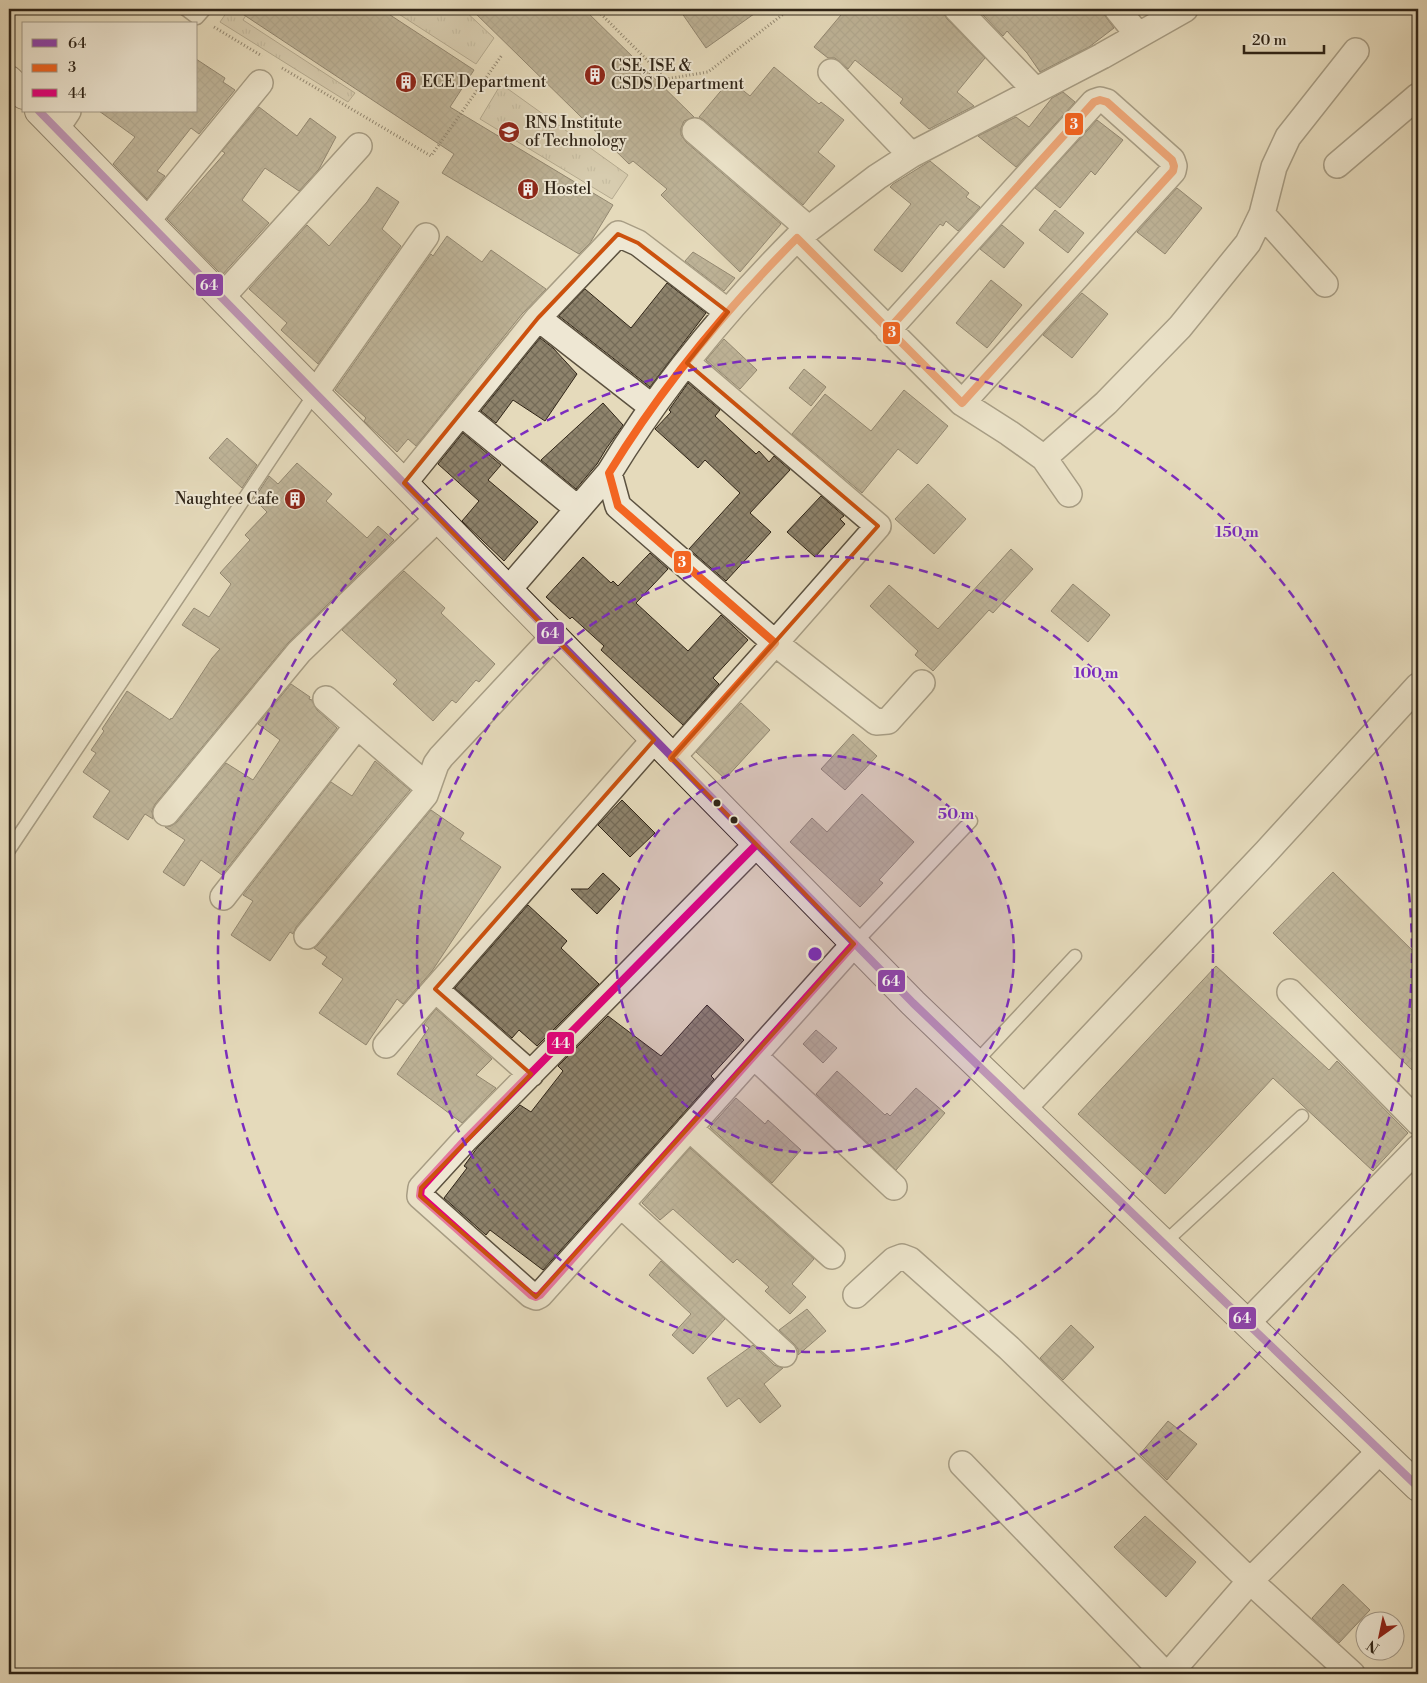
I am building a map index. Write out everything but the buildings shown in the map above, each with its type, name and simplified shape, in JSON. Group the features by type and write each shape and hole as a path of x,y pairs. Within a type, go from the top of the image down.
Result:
{"main road":[{"path":"9,80 22,94"},
{"path":"55,117 147,221 854,944 975,1063 1418,1487"}],"street":[{"path":"957,9 1035,90"},
{"path":"1117,9 1138,35"},
{"path":"508,590 609,473 631,436 652,407 728,312 803,233 877,177 911,155 1185,9"},
{"path":"1044,458 1106,403 1180,327 1248,243 1262,214 1274,167 1288,138 1356,51"},
{"path":"831,72 911,155"},
{"path":"147,221 260,83"},
{"path":"1337,165 1418,96"},
{"path":"888,330 1094,102 1100,100 1107,102 1172,160 1173,171 962,403"},
{"path":"695,131 803,233 888,330 962,403 1044,458 1069,494"},
{"path":"222,297 359,146"},
{"path":"1262,214 1326,284"},
{"path":"404,483 538,318 618,234 638,243 728,312"},
{"path":"315,393 426,236"},
{"path":"538,318 652,407"},
{"path":"386,1045 435,989 663,749 775,643 878,526 687,363"},
{"path":"462,413 578,509"},
{"path":"609,473 618,506 775,643 876,722 888,721 922,683"},
{"path":"166,813 299,652 438,518"},
{"path":"307,936 419,803 428,788 436,764 554,636"},
{"path":"1023,1109 1267,851 1418,686"},
{"path":"326,699 428,788"},
{"path":"223,897 357,726"},
{"path":"757,844 421,1188 420,1196 531,1295 536,1297 540,1295 854,944"},
{"path":"435,989 531,1074"},
{"path":"1290,992 1418,1122"},
{"path":"754,1056 894,1187"},
{"path":"689,1128 832,1256"},
{"path":"1247,1323 1418,1148"},
{"path":"621,1205 784,1354"},
{"path":"856,1296 894,1260 902,1257 910,1260 1009,1348 1250,1581 1352,1674"},
{"path":"962,1464 1167,1674 1250,1581 1380,1451"}],"lane":[{"path":"185,9 201,13"},
{"path":"9,850 315,393"},
{"path":"854,944 970,820"},
{"path":"975,1063 1075,956"},
{"path":"1164,1243 1302,1116"}],"path":[{"path":"596,9 666,79 708,72 790,9"},
{"path":"201,13 264,57"},
{"path":"281,67 431,156 502,55"}],"highlighted area":[{"path":"618,234 638,243 728,312 687,363 878,526 672,758 854,944 536,1297 420,1196 421,1188 531,1074 435,989 654,740 404,483 538,318"}],"green space":[{"path":"229,9 250,9 243,20 355,93 348,102 220,22"},
{"path":"391,9 463,9 494,38 476,64"},
{"path":"501,84 628,175 612,199 480,119"}],"transit line":[{"name":"3","path":"672,758 775,643 618,506 609,473 650,410 720,321 797,238 962,403 1173,171 1172,160 1107,102 1100,100 1094,102 888,330"},
{"name":"64","path":"40,112 913,1003 1418,1487"},
{"name":"44","path":"757,844 464,1141 421,1188 420,1196 531,1295 536,1297 540,1295 854,944"}],"place":[{"name":"CSE, ISE & CSDS Department","path":"595,75"},
{"name":"ECE Department","path":"406,82"},
{"name":"RNS Institute of Technology","path":"509,132"},
{"name":"Hostel","path":"528,189"},
{"name":"Naughtee Cafe","path":"295,499"}]}
